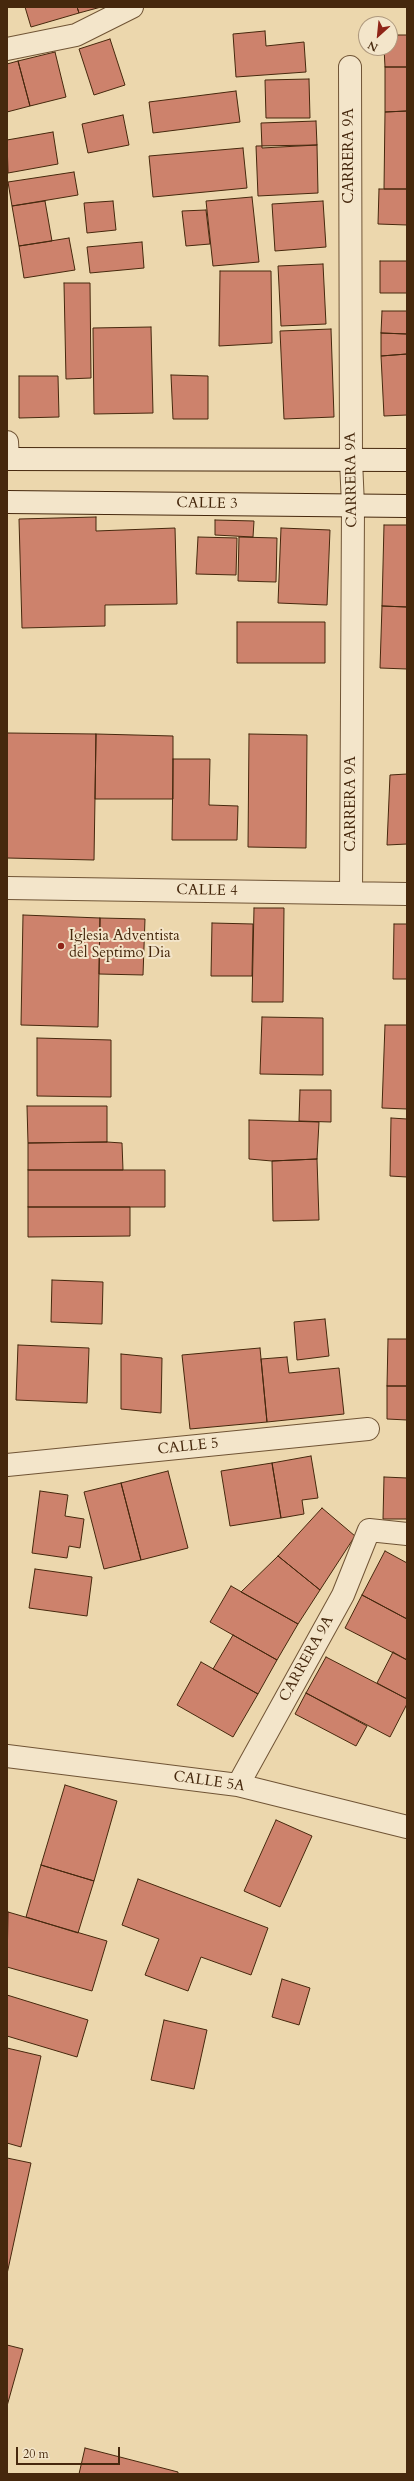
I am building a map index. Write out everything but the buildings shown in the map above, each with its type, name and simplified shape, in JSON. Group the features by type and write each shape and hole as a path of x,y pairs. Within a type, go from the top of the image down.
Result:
{"street":[{"path":"7,49 76,35 132,7"},
{"name":"CARRERA 9A","path":"350,67 351,460 353,506 351,893"},
{"path":"7,454 407,460"},
{"name":"CALLE 3","path":"7,502 407,506"},
{"name":"CALLE 4","path":"7,888 407,894"},
{"name":"CALLE 5","path":"7,1465 368,1429"},
{"name":"CARRERA 9A","path":"238,1785 343,1595 369,1530 407,1534"},
{"name":"CALLE 5A","path":"7,1756 238,1785 407,1827"}],"place":[{"name":"Iglesia Adventista del Septimo Dia","path":"61,946"}]}
